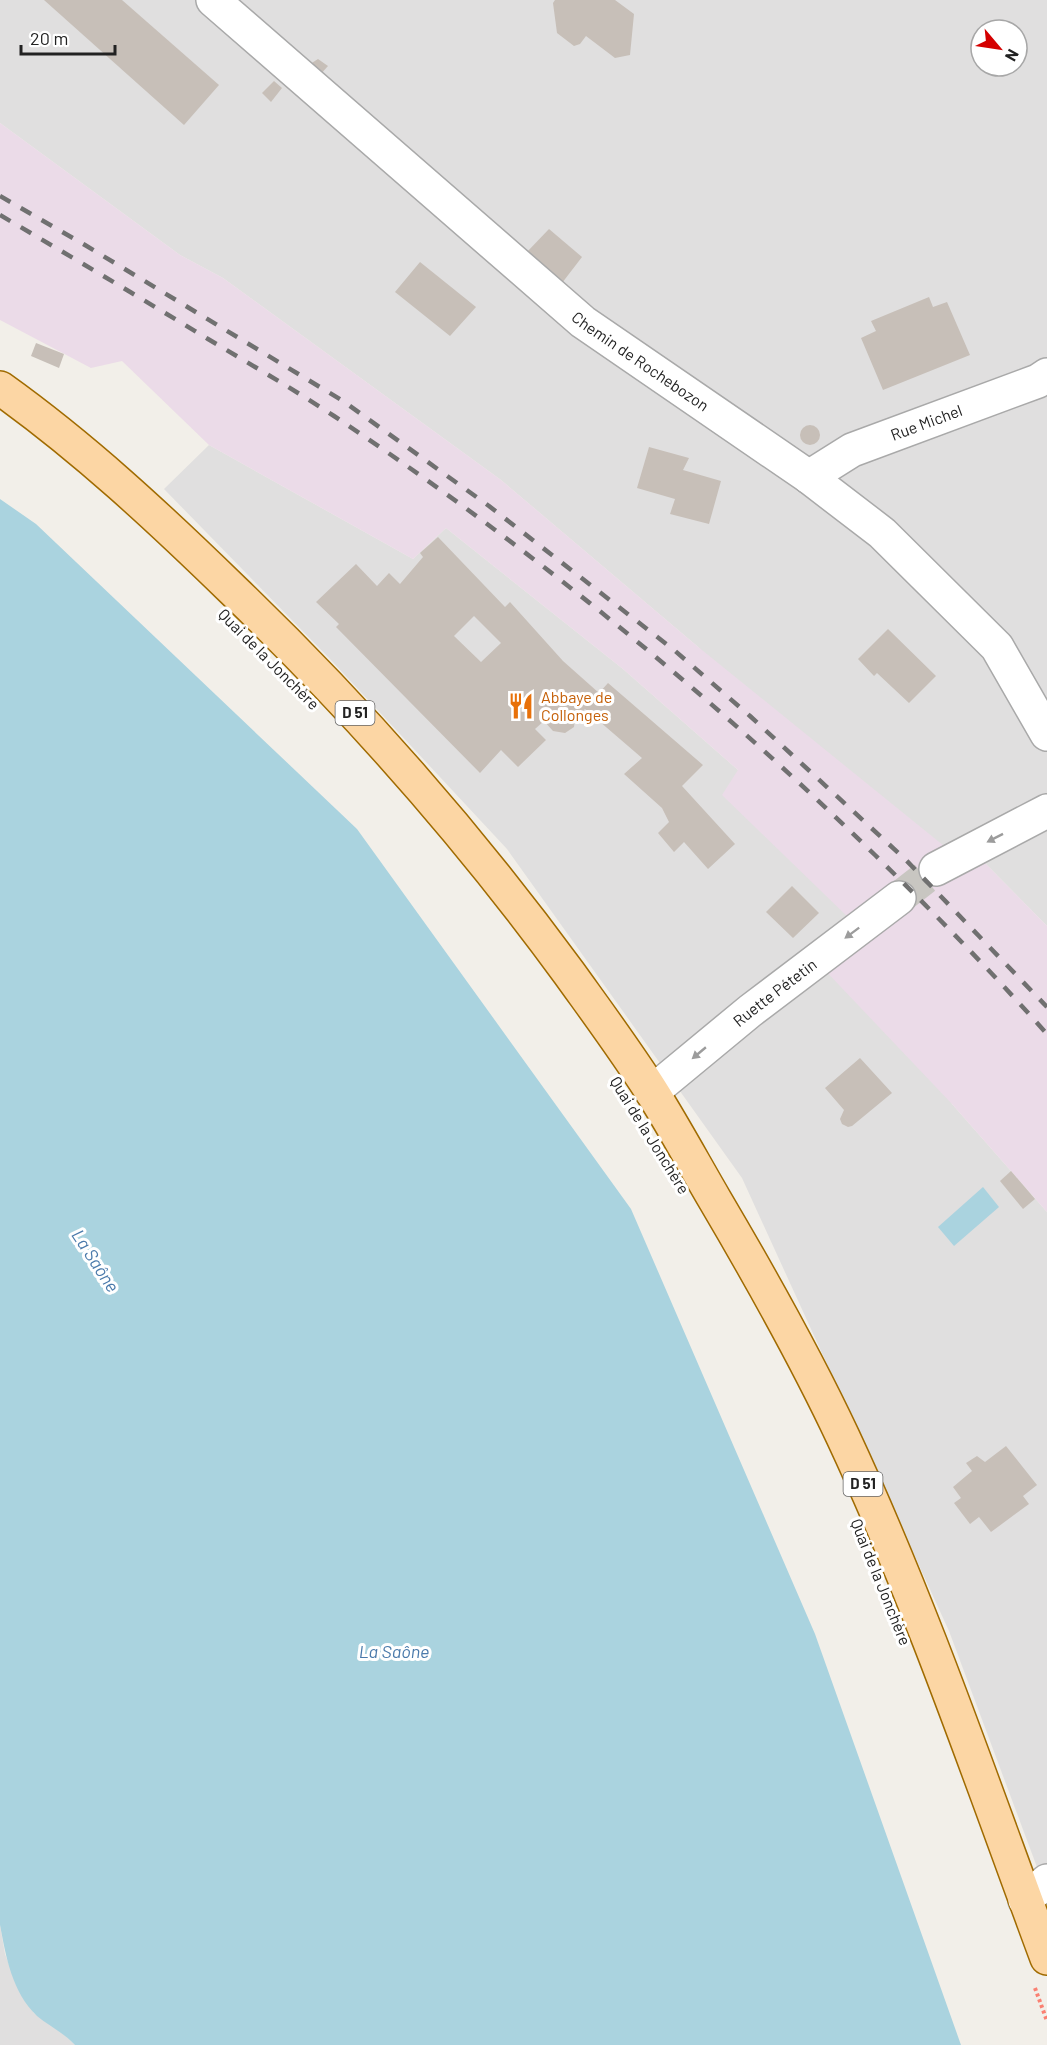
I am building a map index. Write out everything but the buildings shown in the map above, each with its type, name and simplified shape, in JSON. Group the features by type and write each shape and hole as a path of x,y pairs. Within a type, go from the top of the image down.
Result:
{"main road":[{"name":"Quai de la Jonchère","path":"0,388 125,488 279,634 345,702 435,802 515,900 652,1092 774,1299 843,1438 915,1602 1036,1891 1039,1968"}],"street":[{"name":"Chemin de Rochebozon","path":"213,0 583,322 809,477 882,533 997,647 1047,734"},
{"name":"Rue Michel","path":"809,477 852,450 1038,381 1047,375"},
{"path":"936,869 1047,812"},
{"name":"Ruette Pétetin","path":"652,1092 750,1011 899,898"}],"path":[{"path":"1039,1968 1047,2021"}],"shaded area":[{"path":"0,0 1047,0 1047,926 977,855 937,877 697,646 501,480 223,278 180,255 0,123"},
{"path":"0,123 180,255 223,278 501,480 697,646 949,850 977,855 1047,926 1047,1212 952,1104 821,966 852,921 722,795 738,770 623,669 446,528 413,559 209,445 122,361 91,368 0,320"},
{"path":"209,445 413,559 446,528 623,669 738,770 852,920 952,1104 1047,1212 1047,1894 949,1631 742,1178 507,849 330,659 164,489"},
{"path":"0,1925 5,1954 19,1991 34,2013 75,2045 0,2045"}],"water":[{"name":"La Saône","path":"0,499 36,524 357,829 631,1209 815,1634 961,2045 75,2045 28,2007 11,1974 0,1925"},
{"path":"983,1187 999,1207 954,1246 938,1227"}],"tunnel":[{"path":"899,898 936,869"}],"railway":[{"path":"0,196 343,401 489,506 674,650 750,716 906,860 1047,1007"},
{"path":"0,215 319,406 406,465 546,569 682,679 812,795 941,921 1047,1034"}],"place":[{"name":"Abbaye de Collonges","path":"521,706"}]}
